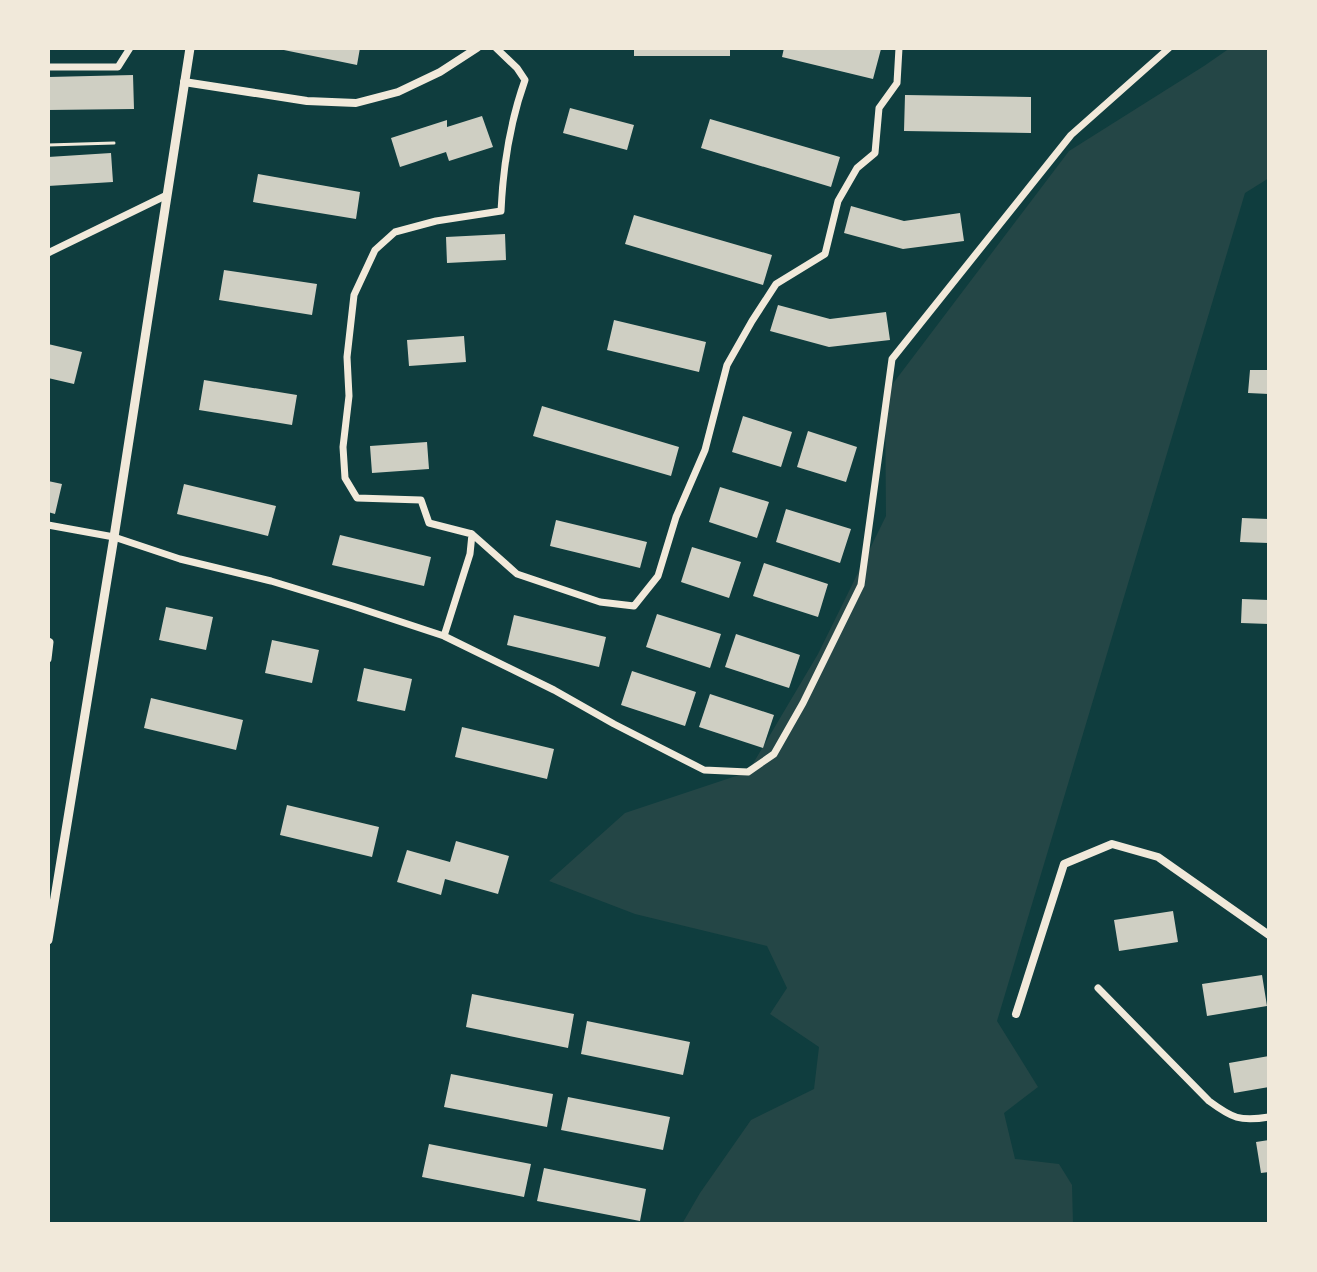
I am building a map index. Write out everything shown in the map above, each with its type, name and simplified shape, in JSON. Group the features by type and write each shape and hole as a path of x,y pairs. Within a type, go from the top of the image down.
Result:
{"main road":[{"path":"48,940 190,48"}],"street":[{"path":"48,67 118,67 130,48"},
{"path":"184,82 307,101 356,103 398,92 440,72 477,48"},
{"path":"496,48 525,80 515,106 502,181 501,211 436,221 395,232 375,250 354,295 347,357 349,396 343,447 345,478 357,498 421,500 429,523 472,534 517,574 600,602 634,606 658,576 676,517 705,450 727,365 776,284 825,254 838,201 857,168 875,153 879,108 897,83 899,48"},
{"path":"48,525 114,537 180,559 271,581 444,636 704,770 748,772 774,754 803,703 861,585 892,359 1071,135 1169,48"},
{"path":"51,249 167,195"},
{"path":"444,636 470,554 472,534"},
{"path":"48,641 48,659"},
{"path":"1016,1014 1064,864 1112,844 1158,857 1269,935"},
{"path":"1098,988 1209,1101 1229,1116 1240,1119 1269,1117"}],"lane":[{"path":"48,145 114,143"}],"shaded area":[{"path":"1230,48 1269,48 1269,178 1245,193 997,1021 1038,1087 1004,1113 1015,1159 1059,1164 1072,1185 1073,1224 682,1224 751,1120 814,1089 819,1047 770,1014 787,988 767,946 635,914 549,881 625,813 748,772 818,654 886,516 885,394 1069,151"}],"building":[{"path":"279,48 360,48 357,65"},
{"path":"634,48 730,48 730,56 634,56"},
{"path":"784,48 881,49 873,79 782,57"},
{"path":"133,75 134,109 48,110 48,77"},
{"path":"905,95 1031,97 1031,133 904,131"},
{"path":"570,108 634,125 627,150 563,133"},
{"path":"482,116 493,147 449,161 446,152 400,167 391,138 447,120 447,127"},
{"path":"710,119 840,157 831,187 701,148"},
{"path":"111,153 113,182 48,186 48,157"},
{"path":"258,174 360,192 356,219 253,202"},
{"path":"851,206 904,221 960,213 964,241 903,249 844,233"},
{"path":"634,215 772,255 763,285 625,244"},
{"path":"505,234 506,260 447,263 446,237"},
{"path":"224,270 317,284 312,315 219,300"},
{"path":"778,305 830,319 886,312 890,340 829,347 770,331"},
{"path":"614,320 706,342 699,372 607,350"},
{"path":"464,336 466,362 409,366 407,340"},
{"path":"48,344 82,352 74,384 48,378"},
{"path":"1250,370 1269,370 1269,394 1248,393"},
{"path":"204,380 297,395 292,425 199,410"},
{"path":"542,406 679,447 671,476 533,436"},
{"path":"743,416 792,432 781,467 732,452"},
{"path":"808,431 857,447 846,482 797,467"},
{"path":"427,442 429,469 372,473 370,446"},
{"path":"48,481 62,484 55,514 48,512"},
{"path":"184,484 276,506 268,536 177,514"},
{"path":"720,487 769,502 757,538 709,522"},
{"path":"786,509 851,529 840,563 776,542"},
{"path":"1242,518 1269,519 1269,543 1240,542"},
{"path":"556,520 647,542 640,568 550,546"},
{"path":"340,535 431,557 424,586 332,565"},
{"path":"692,547 741,562 729,598 681,582"},
{"path":"764,563 828,584 818,617 753,596"},
{"path":"1242,599 1269,600 1269,624 1241,623"},
{"path":"166,607 213,617 206,650 159,640"},
{"path":"657,614 721,634 710,668 646,647"},
{"path":"514,615 606,637 599,667 507,645"},
{"path":"736,634 800,655 789,688 725,667"},
{"path":"272,640 319,650 312,683 265,673"},
{"path":"364,668 412,679 405,711 357,701"},
{"path":"632,671 696,692 685,726 621,705"},
{"path":"710,694 774,715 763,748 699,727"},
{"path":"151,698 243,720 236,750 144,728"},
{"path":"462,727 554,749 547,779 455,757"},
{"path":"287,805 379,827 372,857 280,835"},
{"path":"456,841 509,856 498,894 445,879 441,895 397,882 407,850 450,862"},
{"path":"1173,911 1178,942 1119,951 1114,920"},
{"path":"1262,975 1267,1006 1207,1016 1202,984"},
{"path":"472,994 574,1014 568,1048 466,1027"},
{"path":"587,1021 690,1042 683,1075 581,1054"},
{"path":"1269,1056 1269,1087 1234,1093 1229,1063"},
{"path":"451,1074 553,1094 547,1127 444,1107"},
{"path":"568,1097 670,1117 663,1150 561,1130"},
{"path":"1269,1140 1269,1172 1261,1173 1256,1142"},
{"path":"429,1144 531,1164 524,1197 422,1177"},
{"path":"544,1168 646,1189 640,1221 537,1201"}]}
